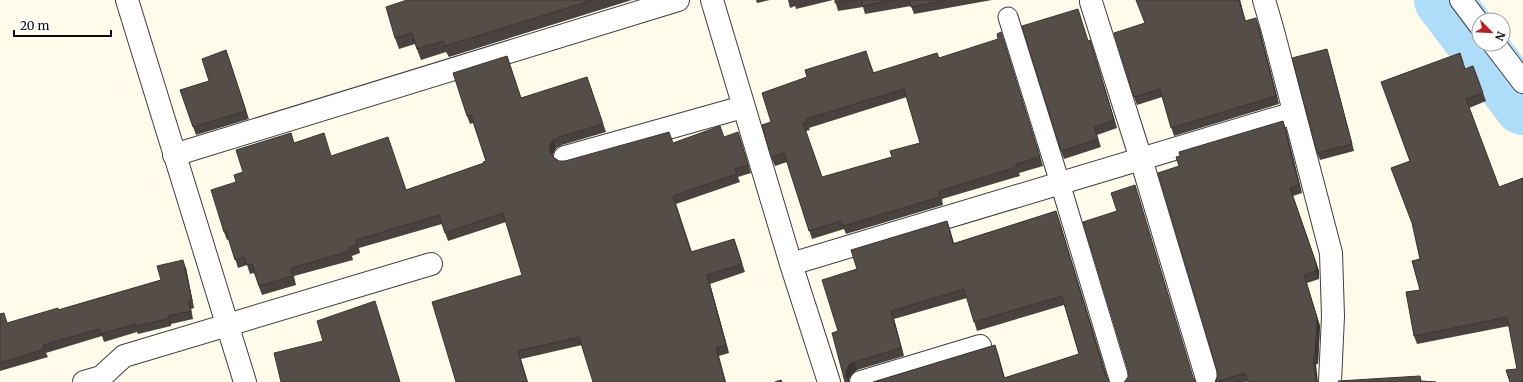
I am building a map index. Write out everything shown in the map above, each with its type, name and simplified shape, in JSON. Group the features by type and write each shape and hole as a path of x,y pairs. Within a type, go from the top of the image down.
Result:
{"street":[{"path":"127,0 245,382"},
{"path":"174,155 678,0"},
{"path":"712,0 791,264 829,382"},
{"path":"1264,0 1331,253 1333,316 1330,382"},
{"path":"1461,0 1471,13"},
{"path":"1091,2 1141,159 1208,382"},
{"path":"1500,52 1523,82"},
{"path":"565,157 743,107"},
{"path":"791,264 1294,113"},
{"path":"84,382 101,377 124,356 431,264"},
{"path":"861,382 980,346"}],"lane":[{"path":"1008,17 1120,382"}],"building":[{"path":"407,0 593,0 445,46 443,41 417,49 412,33 395,38 386,7"},
{"path":"835,0 854,0 835,3"},
{"path":"862,0 894,0 862,6"},
{"path":"909,0 946,0 911,7"},
{"path":"1136,0 1239,0 1245,21 1256,18 1276,96 1171,128 1160,89 1134,97 1114,33 1145,23"},
{"path":"1078,9 1088,41 1090,40 1114,120 1094,127 1098,139 1061,151 1022,26"},
{"path":"1001,32 1040,157 1016,164 1017,167 939,191 940,197 843,226 841,221 809,231 784,153 771,157 762,125 771,122 762,93 807,77 805,70 866,51 873,73 937,53 939,58 998,39 997,34","holes":["904,89 920,143 890,151 892,157 822,177 803,123 807,122 806,119"]},
{"path":"1327,49 1352,144 1317,153 1292,58"},
{"path":"226,50 246,111 193,127 180,90 209,81 202,59"},
{"path":"1460,53 1465,69 1473,66 1483,93 1466,99 1499,187 1523,178 1523,382 1510,382 1506,370 1517,369 1507,317 1414,336 1406,292 1420,290 1412,261 1420,259 1412,223 1391,168 1410,161 1381,82"},
{"path":"507,56 521,98 587,77 603,124 553,140 550,145 550,152 553,157 559,161 565,161 669,132 673,143 720,126 724,137 738,132 748,165 735,169 737,174 673,196 691,252 734,239 742,264 707,275 726,345 716,348 725,382 593,382 579,337 518,351 527,382 456,382 432,302 522,275 503,213 445,233 439,215 356,240 357,245 349,247 350,251 291,268 293,276 259,286 252,264 247,265 244,257 235,260 226,231 224,232 211,190 236,182 234,175 243,172 236,150 291,133 294,143 324,133 331,156 388,137 406,190 484,163 483,162 486,161 471,115 467,116 453,73"},
{"path":"1283,121 1299,185 1290,188 1316,263 1316,271 1304,275 1317,318 1315,356 1313,356 1316,382 1248,382 1245,373 1215,382 1217,370 1158,173 1179,166 1176,157 1180,156 1179,152"},
{"path":"1135,185 1193,377 1196,382 1124,382 1128,377 1128,370 1083,222 1117,211 1111,193"},
{"path":"1056,211 1106,377 1110,382 873,382 995,345 1004,378 1079,354 1062,296 974,322 964,289 891,311 901,348 854,362 849,365 846,370 846,378 849,382 845,382 832,333 838,331 822,280 857,269 851,250 947,221 953,244"},
{"path":"183,260 192,301 188,302 191,311 168,316 168,319 135,326 135,324 101,334 99,329 43,345 45,349 0,363 0,314 4,313 7,323 161,280 157,266"},
{"path":"375,301 400,382 281,382 274,353 323,341 317,321"},
{"path":"1420,376 1421,381 1436,382 1338,381"}],"waterway":[{"path":"1443,0 1523,106"}]}
